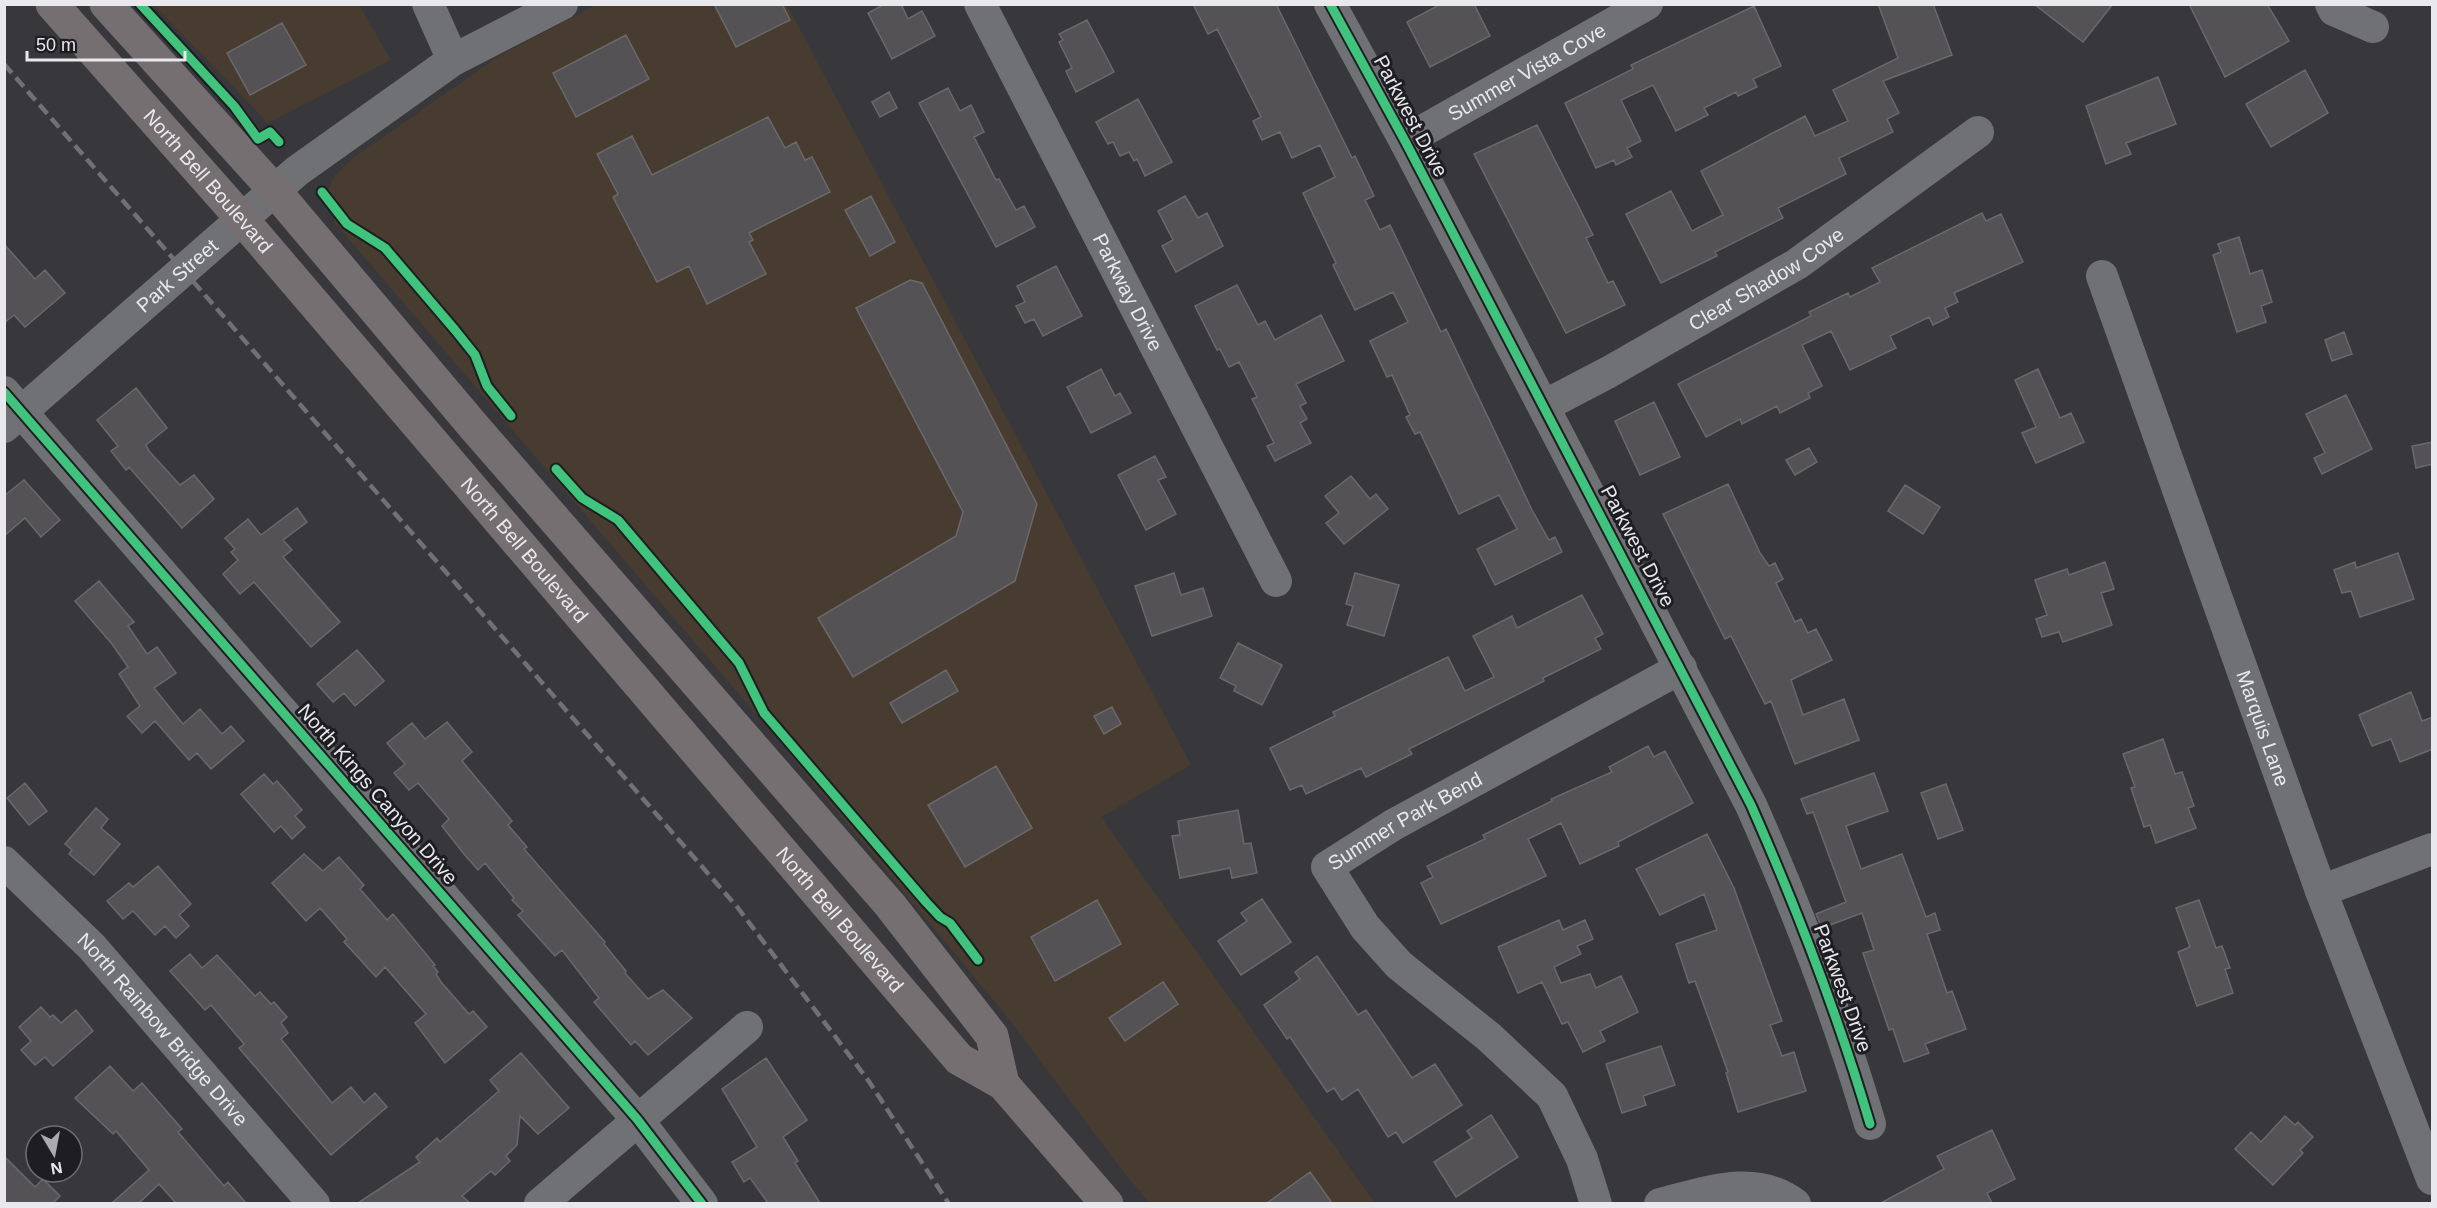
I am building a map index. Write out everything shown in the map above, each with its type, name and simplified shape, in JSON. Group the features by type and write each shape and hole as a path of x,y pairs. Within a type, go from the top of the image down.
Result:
{"main road":[{"name":"North Bell Boulevard","path":"52,4 242,219 959,1059 1003,1084 1107,1203"},
{"name":"North Bell Boulevard","path":"106,4 275,192 497,453 890,905 992,1036 1003,1084"}],"street":[{"path":"428,4 453,60"},
{"name":"Park Street","path":"10,410 275,192 297,171 453,60 562,4"},
{"name":"Parkway Drive","path":"980,4 1276,581"},
{"name":"Parkwest Drive","path":"1330,4 1405,141 1751,805 1786,886 1854,1072 1870,1124"},
{"name":"Summer Vista Cove","path":"1405,141 1647,4"},
{"path":"2331,4 2334,10 2373,27"},
{"name":"Clear Shadow Cove","path":"1544,406 1797,264 1978,132"},
{"name":"Marquis Lane","path":"2102,276 2321,891 2433,1179"},
{"name":"North Kings Canyon Drive","path":"10,410 638,1119 702,1203"},
{"name":"Summer Park Bend","path":"1596,1203 1582,1159 1552,1096 1489,1036 1398,965 1365,927 1327,867 1393,825 1681,668"},
{"path":"2321,891 2433,849"},
{"name":"North Rainbow Bridge Drive","path":"4,862 92,947 314,1203"},
{"path":"540,1203 747,1027"},
{"path":"1660,1203 1726,1188 1755,1186 1782,1194 1795,1203"}],"shaded area":[{"path":"154,5 359,5 391,60 268,123"},
{"path":"596,5 787,5 1191,765 1101,817 1375,1203 1150,1203 1125,1174 1005,1014 750,707 335,223 327,192 334,177 352,159 499,56"}],"building":[{"path":"714,4 782,4 790,20 736,47"},
{"path":"885,4 901,4 908,19 922,11 935,36 892,59 868,13"},
{"path":"1193,4 1276,4 1352,158 1355,156 1374,196 1365,200 1380,230 1390,225 1441,332 1446,329 1532,510 1549,540 1555,537 1562,552 1495,585 1477,549 1517,529 1499,495 1459,514 1420,432 1415,434 1406,417 1410,415 1392,375 1387,377 1370,341 1408,322 1393,292 1355,310 1333,265 1336,263 1303,193 1335,177 1320,145 1292,158 1280,132 1262,140 1253,121 1261,117 1217,29 1208,34"},
{"path":"1441,4 1474,4 1490,36 1430,67 1407,22"},
{"path":"1878,4 1933,4 1952,55 1883,81 1899,113 1887,119 1893,132 1839,158 1846,174 1778,208 1783,218 1715,252 1717,256 1661,283 1626,214 1671,191 1692,231 1723,215 1701,171 1805,116 1815,136 1848,121 1833,90 1898,58"},
{"path":"2034,4 2113,4 2083,42"},
{"path":"2189,4 2267,4 2289,41 2225,77"},
{"path":"1754,6 1781,66 1753,79 1757,87 1738,96 1736,92 1704,108 1708,115 1676,131 1653,85 1621,100 1641,141 1627,148 1632,157 1616,165 1614,160 1596,168 1565,103 1633,69 1631,65"},
{"path":"1087,20 1114,72 1076,92 1066,71 1072,68 1059,42 1063,40 1059,34"},
{"path":"282,23 306,65 250,95 227,53"},
{"path":"626,35 649,79 576,117 553,73"},
{"path":"2305,70 2328,113 2271,147 2246,104"},
{"path":"2158,77 2176,124 2126,143 2131,154 2106,164 2086,106"},
{"path":"948,88 960,111 971,105 984,132 974,137 996,180 999,179 1016,210 1024,206 1035,227 996,247 919,103"},
{"path":"889,92 897,108 880,117 872,102"},
{"path":"1138,99 1172,162 1145,176 1137,159 1134,161 1129,152 1120,156 1113,142 1108,144 1096,122"},
{"path":"768,117 785,148 796,142 805,160 812,157 830,192 749,233 753,240 749,242 766,274 707,304 689,266 657,282 613,197 618,194 597,154 632,136 652,175"},
{"path":"1537,125 1593,235 1586,238 1608,283 1613,281 1625,305 1566,333 1474,154"},
{"path":"871,196 895,242 870,256 845,210"},
{"path":"1185,196 1198,218 1207,213 1223,246 1176,272 1162,246 1173,240 1158,211"},
{"path":"1982,213 1986,221 2001,214 2023,262 1954,293 1958,302 1945,308 1949,317 1933,325 1929,317 1890,336 1896,348 1850,370 1831,331 1802,345 1822,386 1808,393 1810,398 1780,413 1777,406 1742,424 1740,419 1706,437 1678,384 1811,316 1809,312 1848,293 1850,297 1880,282 1872,268"},
{"path":"2239,237 2250,274 2262,270 2272,302 2261,306 2266,322 2237,332 2213,255 2221,252 2218,244"},
{"path":"4,244 35,279 45,270 65,293 25,327 14,315 4,323"},
{"path":"1056,266 1082,316 1043,336 1034,319 1025,323 1016,306 1025,302 1017,286"},
{"path":"910,280 922,283 1037,504 1015,581 853,677 818,618 956,536 963,512 856,308"},
{"path":"1237,285 1258,325 1265,321 1275,340 1321,315 1344,361 1296,384 1306,403 1300,406 1307,419 1300,423 1311,443 1275,461 1267,446 1274,443 1252,399 1257,397 1239,362 1229,367 1220,349 1217,350 1195,306"},
{"path":"2344,332 2352,354 2332,361 2325,340"},
{"path":"1101,369 1115,396 1120,393 1131,413 1091,433 1067,387"},
{"path":"2038,369 2060,418 2071,413 2084,442 2036,463 2022,433 2036,427 2015,380"},
{"path":"136,388 167,428 146,445 149,451 180,485 194,475 214,499 182,528 129,467 126,470 111,451 118,446 97,420"},
{"path":"2346,395 2372,449 2322,474 2314,458 2325,453 2306,414"},
{"path":"1654,402 1680,457 1640,475 1615,421"},
{"path":"2433,442 2433,464 2416,468 2412,446"},
{"path":"1809,448 1817,462 1795,475 1786,460"},
{"path":"1155,456 1166,477 1158,480 1176,514 1146,530 1118,475"},
{"path":"1351,476 1370,499 1376,494 1388,509 1344,544 1326,523 1339,513 1325,496"},
{"path":"24,480 60,520 41,537 25,518 4,536 4,496"},
{"path":"1728,484 1760,553 1769,566 1775,563 1783,579 1776,583 1795,622 1801,619 1808,633 1816,629 1832,660 1791,680 1803,715 1844,699 1859,740 1795,764 1771,701 1765,704 1731,636 1725,639 1663,514"},
{"path":"1905,485 1940,507 1923,534 1888,511"},
{"path":"297,508 307,522 283,540 292,550 283,557 340,622 311,647 254,582 240,594 223,574 238,560 231,552 235,549 225,538 248,519 261,535"},
{"path":"2398,553 2414,599 2360,617 2351,591 2342,593 2334,570 2355,562 2356,568"},
{"path":"2105,562 2114,589 2101,593 2112,625 2063,642 2059,632 2042,637 2036,619 2047,615 2035,580 2067,569 2069,575"},
{"path":"1174,573 1181,595 1203,588 1212,616 1152,636 1135,586"},
{"path":"1355,573 1399,585 1384,636 1347,625 1353,606 1346,604"},
{"path":"99,581 134,622 128,626 147,654 157,647 176,673 154,688 183,724 200,709 222,734 231,726 244,741 211,769 197,753 189,760 155,721 142,733 127,716 140,706 119,674 128,667 112,644 75,601"},
{"path":"1582,595 1603,634 1595,638 1601,649 1543,678 1544,681 1409,749 1412,754 1366,777 1361,768 1306,794 1302,785 1290,790 1270,748 1335,716 1333,712 1448,657 1465,691 1494,677 1473,636 1512,616 1517,628"},
{"path":"1238,643 1282,665 1262,705 1234,691 1236,686 1220,678"},
{"path":"357,650 384,681 355,706 344,693 333,702 317,684"},
{"path":"946,670 958,691 902,723 890,703"},
{"path":"2411,692 2422,721 2433,717 2433,749 2400,762 2391,739 2372,746 2359,715"},
{"path":"1112,707 1121,724 1104,734 1094,716"},
{"path":"447,722 472,752 462,761 512,821 508,825 527,847 524,849 605,942 604,944 626,971 625,973 648,999 663,990 692,1018 648,1055 635,1041 631,1045 594,1002 599,998 562,950 555,956 518,915 523,911 485,863 478,870 464,854 442,826 449,819 418,783 409,790 394,773 405,764 387,743 412,723 425,739"},
{"path":"2163,739 2175,774 2182,772 2194,806 2188,808 2196,828 2156,843 2150,825 2144,827 2131,788 2135,787 2123,754"},
{"path":"1648,746 1654,757 1665,751 1693,803 1618,842 1619,846 1580,864 1561,823 1528,839 1546,876 1441,924 1421,883 1433,877 1427,866 1485,839 1483,835 1552,801 1551,799 1612,772 1609,767"},
{"path":"996,766 1032,828 965,867 928,805"},
{"path":"1874,773 1888,811 1846,826 1861,869 1902,854 1926,917 1935,913 1940,930 1927,934 1947,993 1952,991 1966,1029 1925,1044 1929,1053 1904,1062 1893,1029 1889,1030 1863,953 1874,950 1862,913 1822,928 1816,914 1846,902 1813,812 1807,814 1801,799"},
{"path":"264,774 273,784 277,781 302,810 295,816 305,827 292,839 281,826 274,832 241,794"},
{"path":"25,783 47,811 29,825 7,798"},
{"path":"1946,784 1963,830 1938,839 1921,793"},
{"path":"96,808 108,819 101,828 120,844 94,875 69,854 72,850 65,844"},
{"path":"1238,810 1244,844 1251,843 1257,873 1232,878 1230,868 1180,878 1172,836 1180,835 1178,821"},
{"path":"1707,834 1734,888 1782,1021 1770,1025 1782,1056 1794,1052 1806,1091 1738,1112 1726,1073 1728,1072 1695,981 1689,983 1676,944 1717,930 1704,894 1660,915 1636,869"},
{"path":"304,854 323,871 339,857 364,885 360,889 387,920 393,914 435,965 433,966 441,982 469,1014 473,1011 487,1027 445,1063 415,1023 426,1014 385,967 376,977 344,942 347,939 320,908 306,921 272,883"},
{"path":"158,866 191,904 179,915 189,926 176,938 165,926 155,935 133,911 123,919 107,901 129,883 133,887"},
{"path":"1262,899 1291,942 1241,975 1218,941 1247,921 1241,913"},
{"path":"1097,900 1121,944 1055,981 1031,937"},
{"path":"2199,900 2216,948 2222,946 2230,968 2225,969 2233,993 2197,1006 2178,952 2190,947 2176,908"},
{"path":"1559,920 1563,930 1585,920 1593,939 1577,946 1581,954 1554,967 1561,983 1590,974 1596,988 1621,976 1638,1012 1600,1031 1605,1041 1583,1052 1568,1022 1562,1024 1542,982 1518,993 1498,947"},
{"path":"190,954 202,968 217,955 255,996 260,992 271,1004 274,1002 287,1017 281,1023 288,1033 281,1039 332,1103 351,1087 364,1103 375,1093 387,1107 331,1155 239,1048 244,1044 211,1005 205,1010 170,971"},
{"path":"1317,956 1358,1015 1366,1010 1412,1078 1435,1064 1462,1105 1403,1143 1396,1132 1388,1137 1358,1089 1342,1100 1334,1088 1327,1092 1290,1037 1287,1039 1264,1005 1300,979 1295,972"},
{"path":"1163,982 1178,1004 1125,1041 1109,1018"},
{"path":"41,1007 50,1017 53,1015 61,1023 76,1010 93,1031 53,1066 45,1057 35,1065 21,1050 31,1041 19,1027"},
{"path":"1661,1046 1675,1085 1643,1096 1646,1105 1622,1113 1606,1064"},
{"path":"521,1053 569,1108 538,1134 520,1116 517,1145 506,1156 510,1161 495,1175 491,1171 462,1196 470,1203 358,1203 420,1162 416,1157 437,1138 440,1142 499,1091 490,1080"},
{"path":"766,1058 807,1120 783,1137 798,1161 795,1163 820,1203 768,1203 750,1178 744,1182 732,1162 757,1147 722,1089"},
{"path":"110,1066 133,1091 142,1083 182,1129 178,1132 224,1186 228,1182 246,1203 176,1203 159,1184 139,1203 112,1203 149,1170 116,1131 113,1134 75,1098"},
{"path":"1491,1115 1518,1157 1456,1197 1434,1162 1472,1138 1467,1131"},
{"path":"2285,1116 2295,1125 2298,1122 2313,1137 2300,1150 2303,1153 2273,1185 2235,1149 2251,1132 2261,1142"},
{"path":"1992,1130 2015,1179 1987,1193 1992,1203 1881,1203 1944,1169 1937,1156"},
{"path":"4,1156 24,1176 24,1184 32,1184 35,1187 38,1184 48,1184 60,1196 53,1203 4,1203"},
{"path":"1310,1172 1332,1203 1267,1203"}],"railway":[{"path":"4,64 738,908 868,1080 949,1204"}],"cycle path":[{"path":"140,4 234,106 258,139 270,132 279,142"},
{"path":"1330,4 1405,141 1751,805 1816,963 1870,1124"},
{"path":"322,192 347,224 385,248 455,330 475,355 487,386 511,416"},
{"path":"4,392 637,1119 702,1204"},
{"path":"556,469 582,498 618,520 739,663 764,713 926,902 940,917 950,923 978,960"}]}
